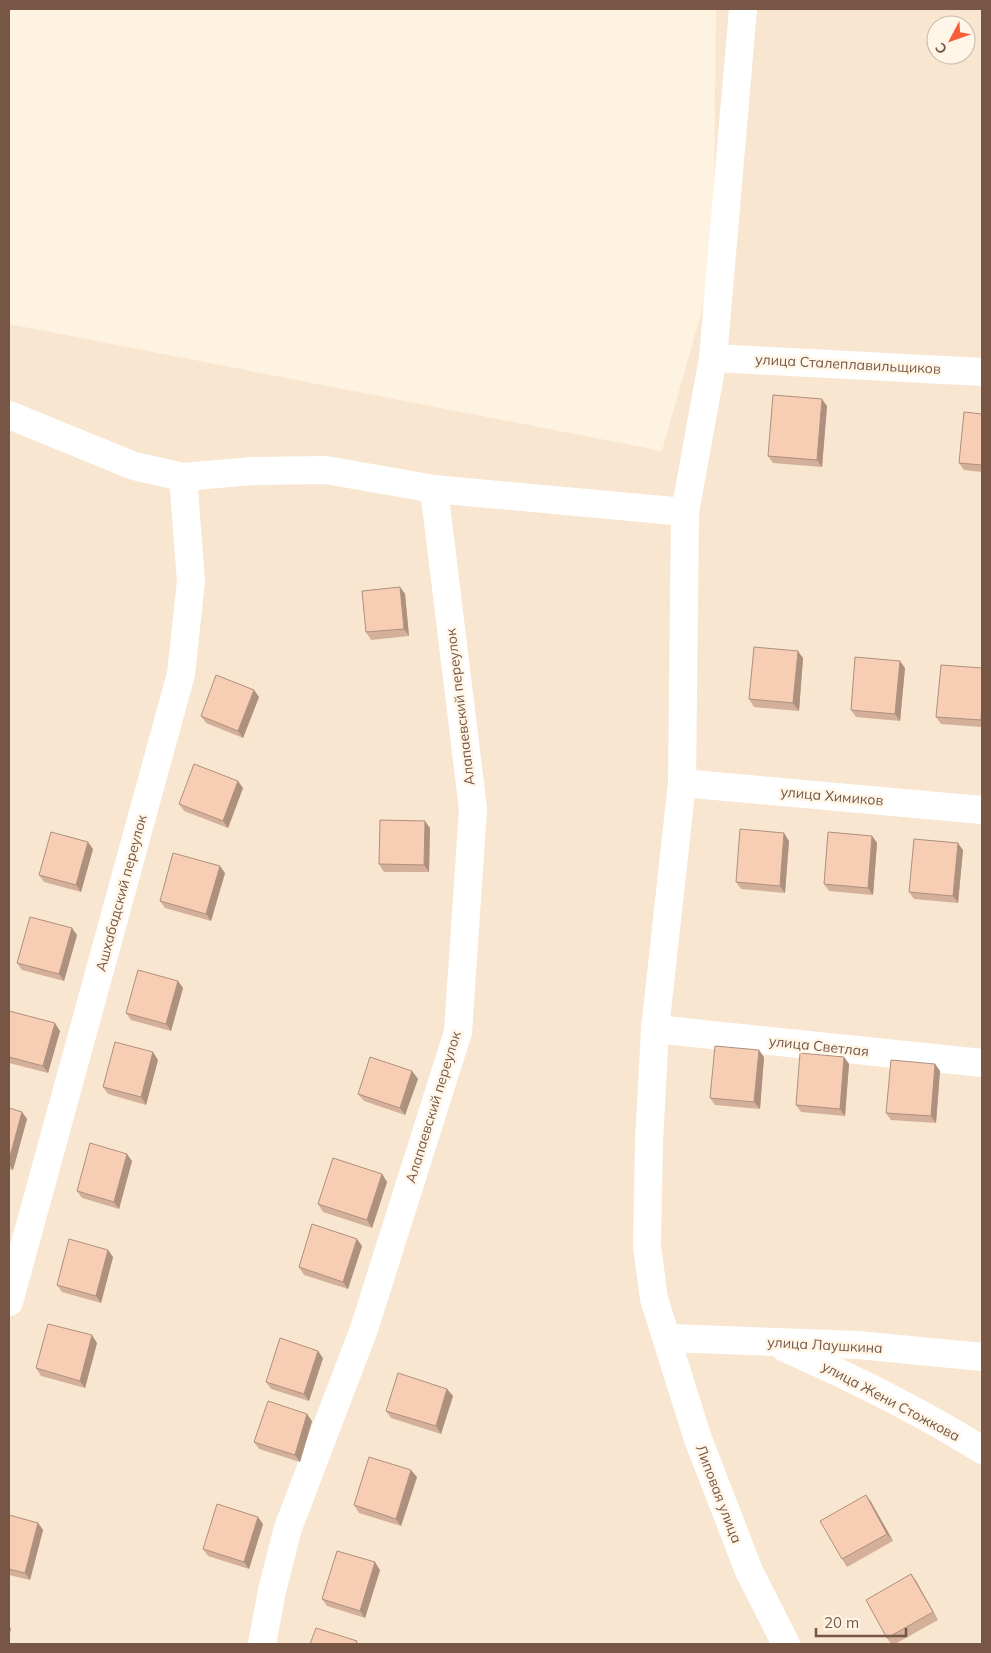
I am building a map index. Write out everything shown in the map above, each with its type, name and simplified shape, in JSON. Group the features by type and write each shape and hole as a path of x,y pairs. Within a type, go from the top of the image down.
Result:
{"street":[{"name":"Липовая улица","path":"743,9 713,358 686,512 682,783 655,1029 649,1142 647,1246 654,1299 668,1338 698,1439 749,1571 786,1644"},
{"name":"улица Сталеплавильщиков","path":"713,358 982,372"},
{"path":"9,415 134,466 183,477 253,471 326,470 434,489 686,512"},
{"name":"Ашхабадский переулок","path":"9,1302 181,674 191,581 183,477"},
{"name":"Алапаевский переулок","path":"262,1644 272,1591 288,1528 364,1329 458,1032 472,809 434,489"},
{"name":"улица Химиков","path":"682,783 982,810"},
{"name":"улица Светлая","path":"655,1029 982,1063"},
{"name":"улица Лаушкина","path":"668,1338 858,1345 982,1357"},
{"name":"улица Жени Стожкова","path":"770,1342 833,1369 951,1431 982,1450"}],"shaded area":[{"path":"716,9 982,9 982,1644 9,1644 9,324 662,451 713,271"}],"building":[{"path":"773,395 822,399 817,460 768,456"},
{"path":"964,412 982,414 982,465 959,463"},
{"path":"400,587 404,629 366,632 362,591"},
{"path":"754,647 798,651 793,703 749,699"},
{"path":"855,657 900,661 895,714 851,710"},
{"path":"941,665 982,668 981,720 936,717"},
{"path":"216,675 254,690 238,731 201,716"},
{"path":"194,764 238,781 223,821 179,804"},
{"path":"380,820 425,821 424,865 379,864"},
{"path":"740,829 784,833 780,886 736,882"},
{"path":"51,832 88,842 76,885 39,875"},
{"path":"828,832 872,836 868,888 824,884"},
{"path":"914,839 958,843 953,896 909,892"},
{"path":"173,853 220,866 206,914 160,901"},
{"path":"30,917 72,928 59,974 17,963"},
{"path":"138,970 178,981 166,1024 126,1013"},
{"path":"9,1011 55,1023 43,1066 9,1057"},
{"path":"115,1042 153,1052 141,1097 103,1087"},
{"path":"715,1046 759,1050 754,1102 710,1098"},
{"path":"800,1053 844,1057 840,1109 796,1105"},
{"path":"370,1057 412,1071 400,1108 358,1094"},
{"path":"891,1060 935,1064 931,1116 886,1113"},
{"path":"9,1108 22,1112 9,1160"},
{"path":"90,1143 127,1154 114,1202 77,1191"},
{"path":"333,1158 382,1174 367,1220 318,1204"},
{"path":"312,1224 357,1239 343,1282 299,1267"},
{"path":"69,1239 108,1250 96,1296 57,1285"},
{"path":"48,1324 92,1335 80,1381 36,1368"},
{"path":"280,1338 318,1351 304,1394 266,1382"},
{"path":"398,1373 447,1389 436,1426 386,1411"},
{"path":"268,1401 307,1414 295,1455 254,1442"},
{"path":"369,1457 411,1470 396,1519 354,1505"},
{"path":"866,1495 887,1534 842,1559 820,1521"},
{"path":"217,1504 258,1517 244,1562 203,1549"},
{"path":"9,1515 38,1523 25,1573 9,1569"},
{"path":"337,1551 375,1562 360,1611 322,1599"},
{"path":"911,1574 933,1612 887,1638 866,1600"},
{"path":"316,1628 357,1641 356,1644 310,1644"}]}
